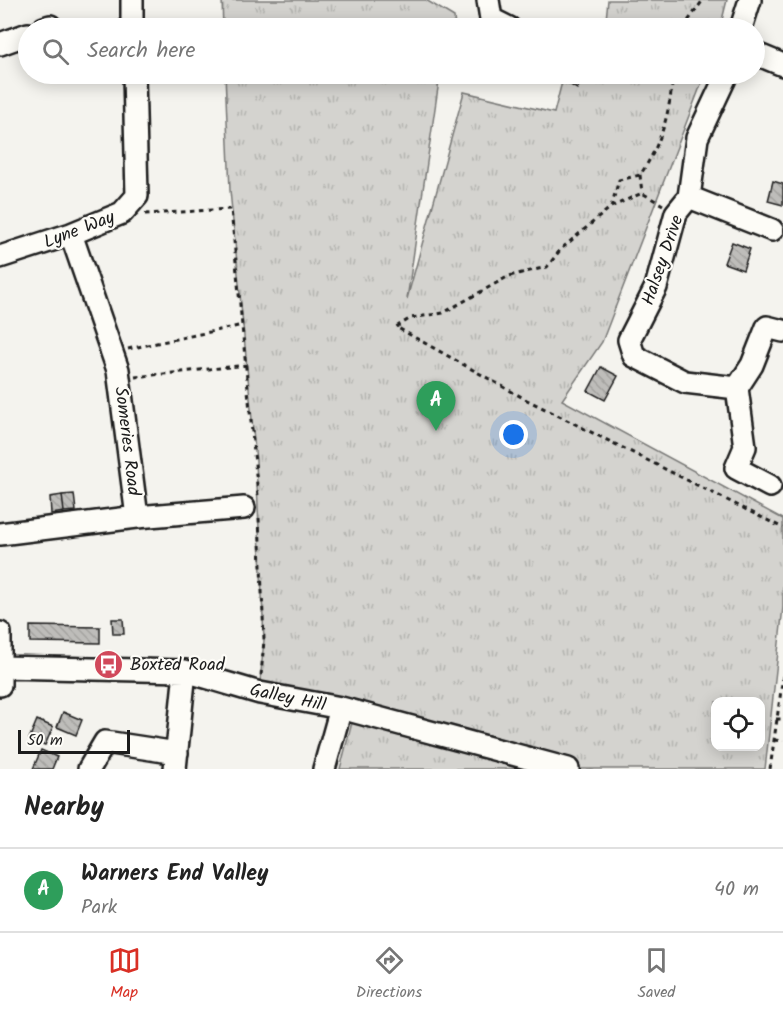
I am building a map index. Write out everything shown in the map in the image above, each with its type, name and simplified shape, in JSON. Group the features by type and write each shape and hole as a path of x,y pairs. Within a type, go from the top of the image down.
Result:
{"street":[{"path":"132,0 132,18"},
{"path":"488,0 491,18"},
{"path":"744,18 750,0"},
{"path":"0,44 18,38"},
{"path":"765,58 783,65"},
{"name":"Lyne Way","path":"0,257 71,234 122,213 137,196 134,84"},
{"name":"Halsey Drive","path":"722,84 697,138 683,205 656,287 629,340 634,356 685,382 737,388"},
{"name":"Halsey Drive","path":"683,205 772,230"},
{"name":"Someries Road","path":"0,534 137,517 120,380 71,234"},
{"path":"770,486 736,468 745,447 737,388 752,365 767,327 783,331"},
{"path":"137,517 253,505"},
{"path":"0,633 1,676"},
{"path":"89,769 105,742 176,761 185,671"},
{"name":"Galley Hill","path":"1,676 185,671 260,693 341,708 568,769"},
{"path":"324,769 341,708"}],"path":[{"path":"690,18 703,0"},
{"path":"642,193 640,175 652,157 670,109 672,84"},
{"path":"611,207 619,180 640,175"},
{"path":"683,205 642,193 611,207 561,249 547,267 509,276 443,313 411,318 396,327 527,400 783,528"},
{"path":"122,213 152,214 231,209 247,365 253,505 264,640 260,693"},
{"path":"112,353 243,325"},
{"path":"120,380 247,365"},
{"path":"770,769 783,676"},
{"path":"776,719 783,719"},
{"path":"774,740 783,741"}],"green space":[{"path":"222,0 426,0 454,18 223,18"},
{"path":"608,0 727,0 722,18 606,18"},
{"path":"225,84 439,84 407,299 464,92 554,113 561,84 701,84 602,342 562,400 783,519 783,607 765,769 340,769 356,707 260,683 264,640 256,461 230,190"}],"building":[{"path":"569,84 580,84 577,89"},
{"path":"773,181 783,184 783,205 768,201"},
{"path":"732,242 750,249 743,270 724,263"},
{"path":"601,367 618,376 605,400 588,391"},
{"path":"74,494 76,511 64,512 62,495"},
{"path":"62,495 64,512 51,514 50,497"},
{"path":"112,619 123,619 124,634 113,634"},
{"path":"30,626 100,627 100,643 30,642"},
{"path":"63,712 82,720 76,735 57,727"},
{"path":"37,720 53,727 45,745 29,739"},
{"path":"41,750 57,757 52,769 33,769"}],"place":[{"name":"Warners End Valley","path":"436,431"},
{"name":"Boxted Road","path":"109,664"}]}
